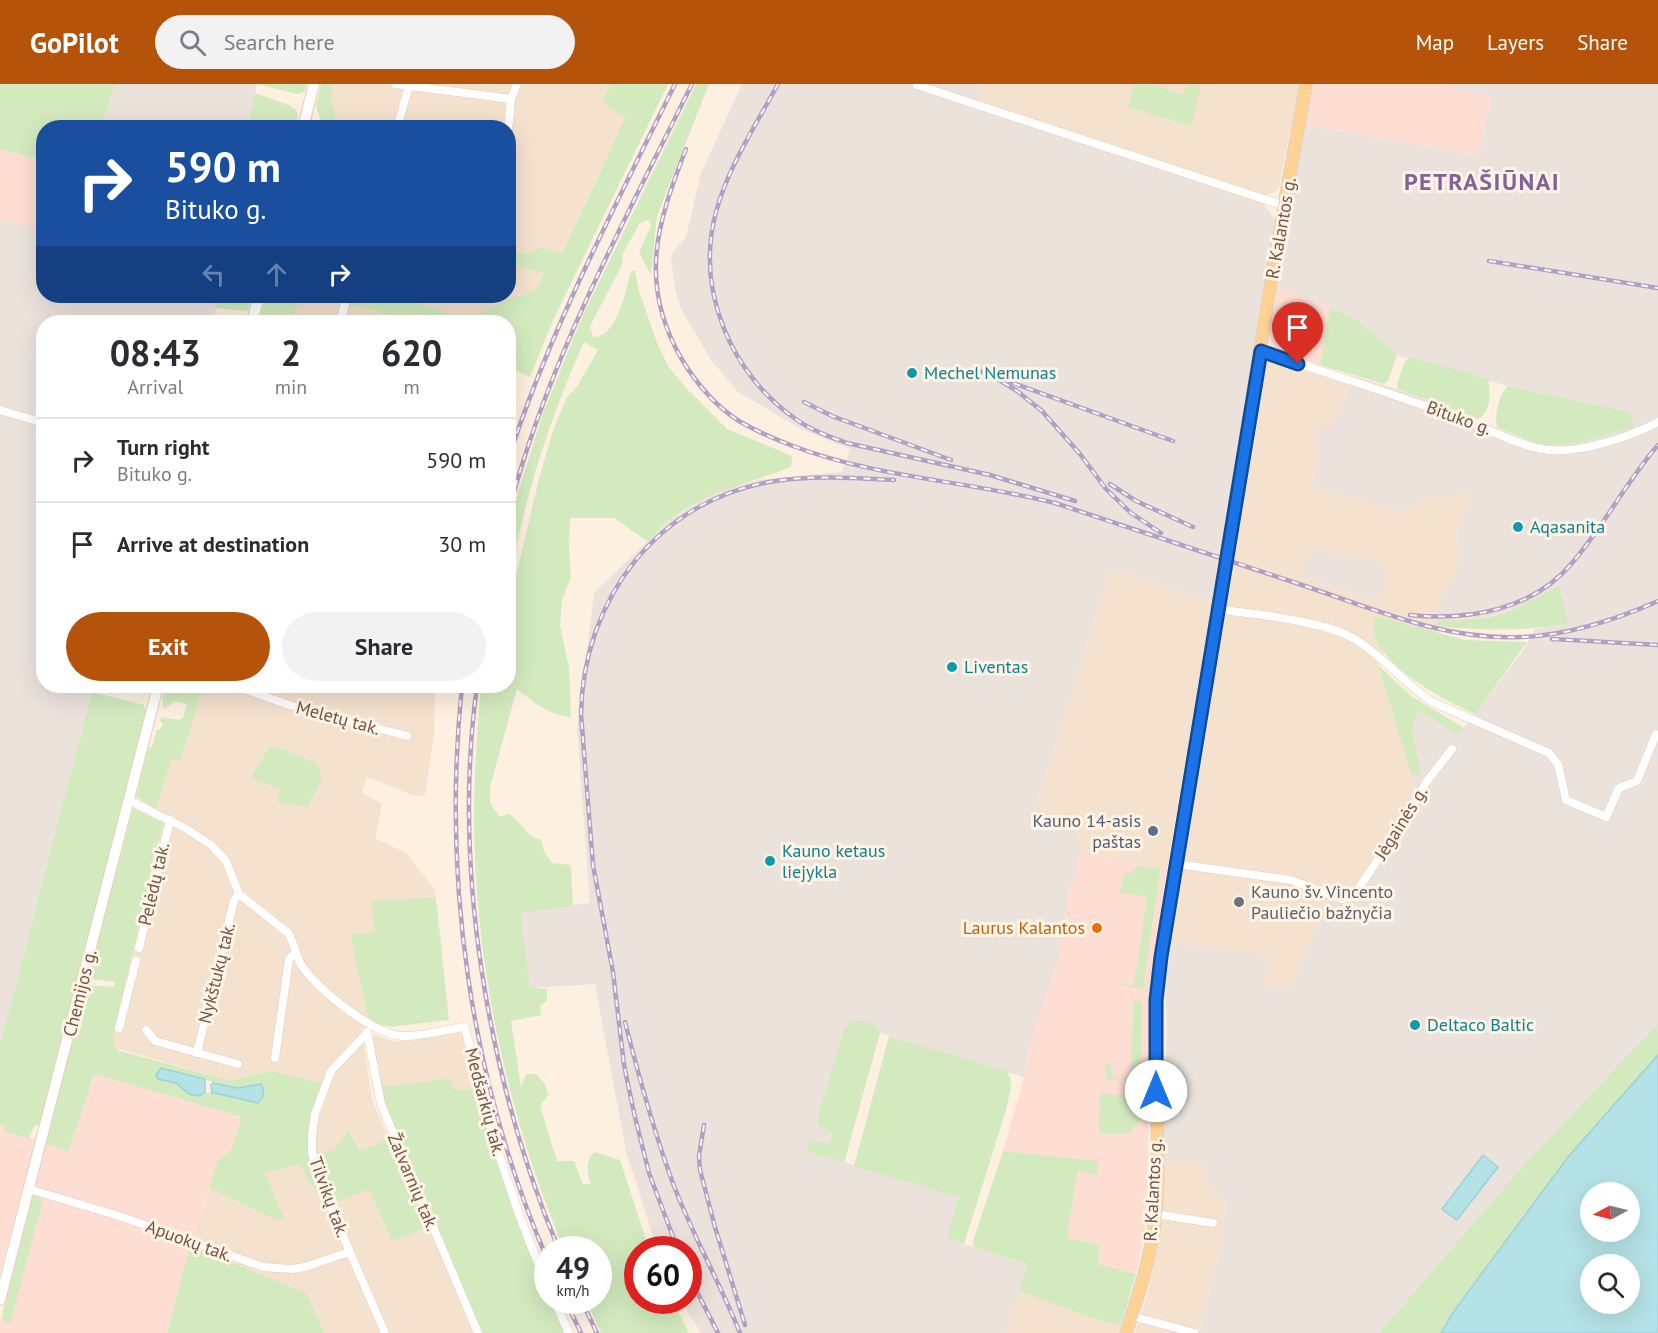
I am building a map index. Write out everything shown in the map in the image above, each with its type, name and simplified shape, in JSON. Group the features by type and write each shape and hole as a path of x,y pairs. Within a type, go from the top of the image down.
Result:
{"main road":[{"path":"305,120 314,84"},
{"name":"R. Kalantos g.","path":"1126,1333 1147,1264 1155,1214 1156,1000 1176,864 1306,84"},
{"name":"Chemijos g.","path":"0,1300 156,693"}],"street":[{"path":"395,84 511,99"},
{"path":"509,120 511,99 517,84"},
{"path":"917,85 1285,206"},
{"path":"399,120 409,86"},
{"name":"Bituko g.","path":"1261,351 1459,417 1538,449 1565,450 1599,444 1631,435 1658,422"},
{"path":"0,410 36,421"},
{"path":"1218,609 1323,626 1337,631 1372,651 1431,702 1549,753 1558,764 1566,800 1606,817 1619,788 1636,781 1656,734 1658,735"},
{"name":"Meletų tak.","path":"256,693 292,706 407,736"},
{"name":"Jėgainės g.","path":"1176,864 1291,880 1341,898 1353,897 1427,781 1452,749"},
{"path":"128,800 185,828 219,852 230,869 239,894"},
{"name":"Pelėdų tak.","path":"139,948 170,820"},
{"name":"Medšarkių tak.","path":"239,894 288,933 295,953 310,976 368,1030 403,1036 465,1027 482,1102 512,1199 534,1252"},
{"name":"Nykštukų tak.","path":"197,1053 234,900 239,894"},
{"path":"275,1058 289,959 295,953"},
{"path":"119,1028 136,961"},
{"path":"146,1030 155,1041 238,1064"},
{"name":"Tilvikų tak.","path":"368,1030 331,1071 315,1114 312,1135 316,1171 385,1333"},
{"name":"Žalvarnių tak.","path":"368,1030 381,1104 478,1333"},
{"name":"Apuokų tak.","path":"29,1188 122,1216 263,1267 305,1267 349,1252"},
{"path":"1155,1214 1213,1223"},
{"path":"560,1314 569,1333"},
{"path":"1132,1316 1195,1333"}],"shaded area":[{"path":"115,84 257,84 249,120 104,120"},
{"path":"333,84 643,84 562,254 542,247 528,254 516,252 516,120 335,120 331,100"},
{"path":"742,84 982,84 976,102 1265,207 1274,220 1212,601 1192,597 1160,583 1110,570 1035,811 1040,820 1075,833 1081,842 1075,886 1069,885 1059,957 1029,1045 1024,1077 880,1033 878,1027 822,1128 833,1132 828,1144 809,1143 807,1151 959,1197 948,1237 1028,1264 1005,1333 701,1333 689,1314 702,1314 702,1236 653,1236 626,1151 595,984 530,988 521,912 590,903 577,729 594,593 671,519 702,499 737,485 759,480 842,472 850,449 801,429 738,392 711,360 681,309 675,289 671,255 686,237 701,173"},
{"path":"982,84 1299,84 1279,187 1274,193 1267,194 1265,207 975,102"},
{"path":"1313,84 1438,84 1491,97 1481,149 1476,155 1305,125"},
{"path":"1438,84 1658,84 1658,1023 1521,1168 1379,1333 1207,1333 1199,1331 1222,1241 1225,1202 1205,1179 1203,1163 1165,1161 1163,1069 1166,1057 1167,1028 1165,988 1172,940 1191,946 1268,956 1265,985 1290,989 1330,900 1355,906 1415,796 1411,774 1421,773 1411,729 1417,711 1455,733 1460,733 1522,652 1535,629 1567,624 1559,585 1525,605 1496,615 1437,620 1436,610 1461,563 1456,530 1473,492 1432,497 1397,511 1311,486 1321,449 1314,447 1321,425 1333,425 1354,376 1446,407 1539,445 1629,412 1508,386 1397,355 1355,318 1278,287 1305,125 1475,155 1481,149 1491,97"},
{"path":"0,150 36,158 35,228 0,219"},
{"path":"0,219 35,227 36,222 36,303 217,303 214,315 36,315 36,693 92,693 0,1046"},
{"path":"516,266 544,273 534,292 516,296"},
{"path":"1278,287 1330,308 1320,365 1274,351 1270,347"},
{"path":"297,303 345,303 386,315 295,315"},
{"path":"419,303 500,303 476,315 452,315"},
{"path":"1273,361 1350,385 1333,425 1321,426 1314,446 1321,449 1311,486 1397,511 1432,497 1473,491 1456,530 1461,563 1436,610 1438,634 1376,616 1378,642 1384,654 1378,665 1411,774 1415,796 1355,907 1330,901 1290,989 1264,985 1268,957 1191,946 1172,940 1267,363","holes":["1316,547 1357,561 1358,557 1378,602 1300,576 1307,554 1313,555"]},
{"path":"1316,547 1357,561 1359,557 1385,565 1386,582 1379,602 1300,576 1307,553 1313,555"},
{"path":"1110,570 1160,583 1192,597 1212,601 1167,869 1140,866 1122,860 1079,855 1081,842 1078,836 1040,820 1035,811"},
{"path":"201,693 435,693 434,736 425,795 415,796 367,777 362,793 382,804 375,838 406,853 435,890 436,898 372,901 375,932 350,935 369,1022 362,1033 372,1100 389,1139 360,1151 350,1130 333,1151 312,1152 270,1071 231,1081 115,1048 113,1036 163,824 154,817 171,760 181,760"},
{"path":"1079,855 1122,860 1140,866 1167,869 1150,988 1148,1102 1132,1096 1100,1094 1130,1133 1142,1117 1149,1116 1147,1221 1136,1274 1098,1264 1099,1245 1067,1238 1078,1171 1098,1161 1003,1151 1024,1077 1029,1045 1059,957 1069,885 1075,885"},
{"path":"462,1034 475,1089 453,1091 450,1078 393,1086 379,1085 372,1037 375,1035 394,1042"},
{"path":"94,1074 243,1117 231,1151 218,1159 190,1245 167,1333 0,1333 0,1323 46,1144 69,1150"},
{"path":"0,1125 5,1126 4,1131 36,1139 0,1273"},
{"path":"1165,1161 1203,1163 1205,1179 1225,1202 1222,1241 1199,1330 1207,1333 1135,1333 1149,1289 1161,1234"},
{"path":"299,1164 320,1199 326,1197 329,1204 369,1188 392,1241 429,1227 475,1333 325,1333 306,1293 190,1245 209,1188 279,1221 283,1218 265,1173"},
{"path":"1019,1291 1100,1321 1121,1325 1118,1333 1005,1333"}],"green space":[{"path":"0,84 115,84 103,120 36,120 36,158 0,150"},
{"path":"257,84 307,84 304,92 297,94"},
{"path":"321,84 333,84 331,100 335,120 321,120 316,106"},
{"path":"611,84 668,84 555,316 530,377 516,370 516,315 476,315 500,303 516,303 516,296 534,292 544,273 516,266 516,252 528,254 542,247 562,254 625,118 602,102"},
{"path":"696,84 709,84 657,216 651,275 639,253 651,225 648,220 640,223 623,253 622,265 590,326 593,337 609,330 619,312 631,271 635,271 639,291 657,343 668,366 685,387 727,429 792,456 791,467 699,501 668,521 648,542 614,518 570,518 571,577 562,600 560,626 569,667 571,717 548,711 517,689 516,693 516,576 540,475 554,428 566,399 578,385 598,350 584,342 571,372 539,460 516,547 516,500 543,413 583,315"},
{"path":"1135,84 1152,84 1183,96 1188,84 1201,85 1191,126 1128,107"},
{"path":"255,93 289,105 296,110 298,115 297,120 249,120"},
{"path":"216,303 250,303 249,309 245,311 215,308"},
{"path":"264,303 297,303 295,315 261,315"},
{"path":"344,303 419,303 452,315 386,315 344,304"},
{"path":"1330,308 1355,318 1397,355 1388,381 1384,384 1320,365"},
{"path":"1411,357 1488,379 1489,401 1483,415 1479,419 1398,389 1397,384 1405,361"},
{"path":"1508,386 1629,412 1634,427 1578,443 1539,445 1497,427 1498,405"},
{"path":"1559,585 1568,624 1502,630 1437,626 1437,620 1480,618 1503,613 1528,603"},
{"path":"1376,616 1465,640 1527,642 1475,714 1431,691 1400,669 1378,643 1374,630"},
{"path":"1378,665 1411,696 1464,728 1460,733 1455,733 1417,711 1412,729 1421,774 1411,774"},
{"path":"92,693 144,705 146,711 40,1123 34,1127 29,1138 4,1131 5,1126 0,1125 0,1046"},
{"path":"164,693 201,693 181,760 171,760 156,809 136,797 148,748 152,747 157,729 160,730 163,723 160,722 161,717 179,720 183,718 187,704 175,701 164,709"},
{"path":"480,693 516,693 490,787 490,803 500,817 509,814 526,832 541,840 545,853 552,863 571,865 573,906 521,913 530,987 547,989 547,1001 540,1006 541,1015 511,1021 521,1087 526,1074 536,1074 545,1084 548,1095 540,1106 557,1161 574,1161 583,1184 591,1184 588,1167 594,1152 620,1160 645,1236 624,1236 624,1314 680,1314 689,1333 601,1333 592,1314 612,1314 612,1236 559,1236 544,1199 511,1094 488,985 476,875 475,770"},
{"path":"269,747 284,750 317,763 322,779 308,806 277,802 281,789 251,778"},
{"path":"133,808 163,823 113,1036 115,1048 231,1081 270,1071 326,1084 319,1105 312,1152 333,1151 349,1130 360,1151 389,1139 429,1227 392,1241 369,1189 329,1205 326,1197 320,1199 299,1164 265,1173 284,1218 279,1221 209,1188 218,1159 231,1151 242,1117 94,1074 69,1151 46,1144 86,985 114,987 115,982 91,979 89,976","holes":["198,1077 230,1088 261,1084 233,1096 205,1092 203,1095 176,1083"]},
{"path":"1140,866 1160,870 1143,989 1115,984 1134,985 1147,897 1120,893 1123,876"},
{"path":"436,898 449,1020 389,1027 369,1022 350,935 375,932 371,901"},
{"path":"1133,1000 1142,1002 1140,1080 1106,1079 1105,1064 1111,1064 1112,1078 1131,1078"},
{"path":"859,1021 878,1027 880,1033 844,1163 807,1151 812,1141 828,1144 833,1133 819,1126 817,1119 845,1028"},
{"path":"1658,1023 1658,1240 1640,1210 1640,1182 1612,1182 1568,1157 1454,1311 1441,1333 1379,1333 1521,1168"},
{"path":"889,1036 1006,1071 1010,1077 1011,1087 1006,1110 964,1244 947,1237 959,1197 854,1166"},
{"path":"450,1078 453,1090 475,1089 516,1219 534,1264 534,1314 556,1314 565,1333 482,1333 391,1130 379,1085 393,1086"},
{"path":"1100,1093 1132,1096 1142,1100 1142,1117 1130,1133 1099,1133"},
{"path":"1003,1151 1098,1161 1097,1176 1078,1171 1067,1238 1100,1245 1098,1264 1136,1274 1121,1325 1100,1321 1019,1291 1028,1264 974,1247 973,1241"},
{"path":"38,1194 42,1202 11,1322 6,1323 2,1316 32,1198"},
{"path":"190,1245 306,1293 325,1333 167,1333"}],"water":[{"path":"1658,1055 1658,1333 1441,1333 1454,1311 1568,1157"},
{"path":"161,1068 205,1079 205,1092 200,1096 189,1094 176,1083 158,1079 156,1075"},
{"path":"213,1083 237,1088 261,1084 263,1097 258,1103 212,1093"},
{"path":"1483,1155 1498,1167 1457,1220 1442,1209"}],"railway":[{"path":"516,437 563,316 675,84"},
{"path":"516,486 524,458 565,348 692,84"},
{"path":"778,84 743,146 721,195 711,241 711,271 715,300 724,328 737,355 754,379 774,401 815,431 847,443 990,475 1075,501"},
{"path":"686,149 660,228 656,253 656,278 660,304 668,330 681,358 699,385 730,415 765,435 825,457 857,465 1055,503 1410,622 1438,629 1493,637 1540,636 1575,630 1609,620 1658,601"},
{"path":"1489,261 1658,288"},
{"path":"974,369 1173,441"},
{"path":"991,375 1017,391 1042,411 1080,454 1106,489 1131,513 1161,533"},
{"path":"804,402 832,416 951,460"},
{"path":"1410,615 1476,614 1519,602 1538,592 1556,579 1584,549 1658,445"},
{"path":"673,1236 649,1173 634,1113 624,1065 613,972 593,865 581,714 585,672 596,632 612,594 635,561 663,532 696,509 733,491 775,481 819,478 894,480"},
{"path":"1110,484 1136,501 1193,527"},
{"path":"1552,639 1658,645"},
{"path":"462,693 457,759 456,832 460,905 468,978 481,1051 499,1122 521,1193 538,1236"},
{"path":"476,693 470,756 469,827 473,900 482,973 495,1045 513,1116 534,1184 554,1236"},
{"path":"625,1022 647,1105 674,1186 740,1333"},
{"path":"704,1125 699,1156 700,1170 745,1325"},
{"path":"702,1302 718,1333"},
{"path":"572,1314 581,1333"},
{"path":"588,1314 597,1333"}],"place":[{"name":"Mechel Nemunas","path":"912,373"},
{"name":"Aqasanita","path":"1518,527"},
{"name":"Liventas","path":"952,667"},
{"name":"Kauno 14-asis paštas","path":"1153,831"},
{"name":"Kauno ketaus liejykla","path":"770,861"},
{"name":"Kauno šv. Vincento Pauliečio bažnyčia","path":"1239,902"},
{"name":"Laurus Kalantos","path":"1097,928"},
{"name":"Deltaco Baltic","path":"1415,1025"}],"district":[{"name":"PETRAŠIŪNAI","path":"1482,182"}],"route":[{"path":"1156,1091 1156,1000 1161,957 1261,351 1298,364"}]}
